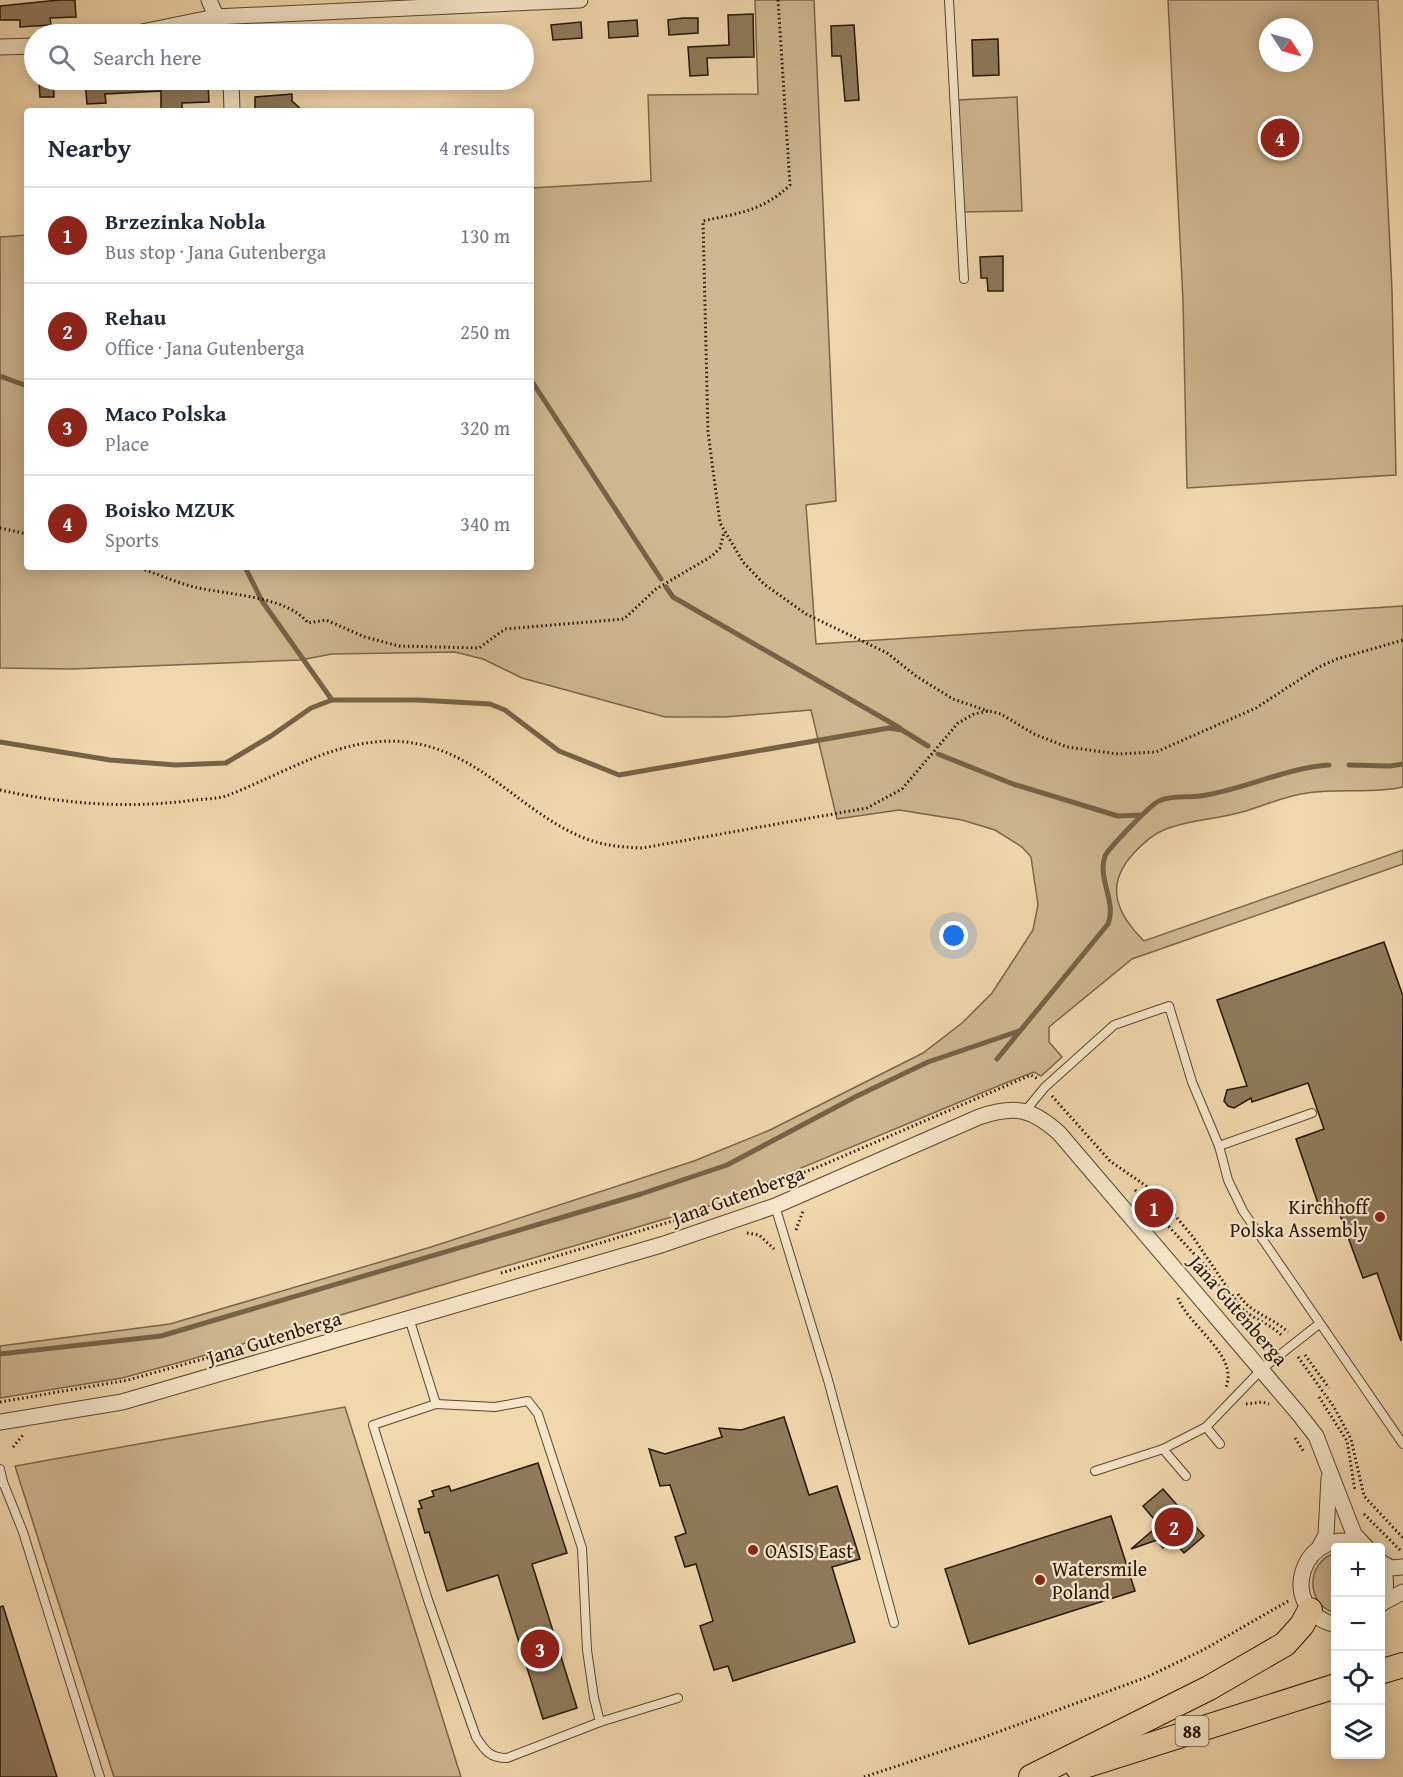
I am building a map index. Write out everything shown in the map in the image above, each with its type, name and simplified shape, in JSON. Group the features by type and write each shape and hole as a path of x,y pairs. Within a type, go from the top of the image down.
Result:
{"main road":[{"path":"1031,1777 1199,1693 1285,1644 1302,1625 1306,1602"},
{"path":"1385,1670 1403,1665"},
{"name":"88","path":"1048,1777 1331,1687"}],"street":[{"path":"209,0 219,24"},
{"path":"181,24 215,17 580,0"},
{"path":"0,47 24,46"},
{"path":"231,90 232,108"},
{"name":"Jana Gutenberga","path":"0,1422 122,1402 661,1245 775,1206 979,1117 1009,1110 1026,1110 1042,1118 1059,1133 1262,1369 1316,1436 1354,1534 1363,1543"},
{"name":"Jana Gutenberga","path":"1306,1602 1303,1568 1326,1535 1329,1468"},
{"path":"1333,1543 1342,1540 1353,1543"},
{"path":"1319,1548 1331,1544"},
{"path":"1385,1564 1391,1568 1403,1567"},
{"path":"1385,1602 1403,1592"},
{"path":"1306,1602 1320,1620 1331,1624"}],"lane":[{"path":"949,0 964,279"},
{"path":"1026,1110 1045,1087 1114,1025 1169,1006 1192,1082 1219,1146 1228,1180 1243,1211 1403,1444"},
{"path":"1219,1146 1312,1113"},
{"path":"775,1206 828,1380 894,1623"},
{"path":"410,1318 436,1404"},
{"path":"1095,1471 1163,1449 1206,1427 1262,1369 1319,1324"},
{"path":"600,1722 587,1650 582,1548 538,1414 528,1401 495,1407 436,1404 374,1425 428,1600 476,1737 484,1750 494,1758 507,1758 600,1722 678,1698"},
{"path":"1206,1427 1220,1444"},
{"path":"1163,1449 1186,1476"},
{"path":"0,1469 2,1482 23,1532 100,1777"}],"path":[{"path":"778,0 790,185 774,200 751,211 703,221 708,432 720,523 742,562 764,584 791,604 887,653 916,676 953,699 1001,714 1034,734 1067,747 1118,754 1156,752 1256,708 1319,667 1337,659 1403,640"},
{"path":"0,528 24,533"},
{"path":"145,570 193,586 279,603 305,617 308,623 326,620 365,637 399,646 479,648 505,629 624,619 656,589 712,556 720,548 724,530"},
{"path":"0,790 68,801 162,805 223,797 333,750 364,744 404,742 442,749 460,757 542,814 583,838 610,846 642,848 867,808 902,789 958,723 974,714 989,711"},
{"path":"495,1275 708,1210 825,1164 1031,1075 1036,1076 1110,1161 1149,1188 1167,1206 1193,1237 1241,1308 1251,1317 1276,1329 1291,1347 1344,1423 1351,1439 1364,1496 1403,1538"},
{"path":"1135,1190 1208,1269 1228,1300"},
{"path":"744,1233 759,1235 768,1241 776,1256"},
{"path":"1174,1288 1182,1310 1228,1365 1229,1380 1222,1394"},
{"path":"1238,1294 1252,1310 1280,1324 1288,1332"},
{"path":"0,1402 128,1380 328,1324"},
{"path":"1305,1355 1329,1388"},
{"path":"1319,1397 1347,1441 1355,1493"},
{"path":"1240,1409 1253,1402 1268,1403 1273,1407"},
{"path":"1289,1429 1306,1455"},
{"path":"1357,1510 1369,1517 1403,1552"},
{"path":"864,1777 979,1739 1147,1677 1306,1602"}],"shaded area":[{"path":"755,0 814,0 836,501 806,505 816,644 1403,606 1403,787 1299,794 1242,812 1166,829 1144,843 1124,866 1117,888 1118,899 1127,921 1144,941 1403,850 1403,864 1132,959 1049,1027 1049,1042 1062,1057 1041,1076 1034,1072 1003,1084 712,1205 122,1378 0,1398 0,1346 170,1324 431,1247 694,1161 770,1130 923,1053 962,1023 992,993 1033,930 1038,905 1031,857 1022,847 995,830 962,820 899,810 837,819 811,710 725,717 665,717 522,678 483,659 455,652 332,654 300,660 72,669 0,668 0,237 24,235 24,570 534,570 534,188 651,181 648,95 758,94"},
{"path":"1168,0 1378,0 1392,290 1396,475 1187,488 1183,301"},
{"path":"1017,97 1022,211 963,212 958,100"},
{"path":"345,1407 461,1777 114,1777 15,1466"},
{"path":"1331,1555 1331,1611 1318,1601 1314,1592 1314,1574 1325,1558"}],"building":[{"path":"75,0 76,17 50,18 51,24 24,24 24,27 20,27 20,20 0,20 0,6"},
{"path":"753,14 754,57 707,58 708,75 690,76 688,47 729,45 728,15"},
{"path":"698,18 698,33 669,35 668,20"},
{"path":"637,20 638,36 609,38 608,22"},
{"path":"581,22 582,38 553,40 551,25"},
{"path":"854,25 859,100 845,101 841,56 832,56 831,26"},
{"path":"998,39 999,75 973,76 972,40"},
{"path":"40,90 54,90 54,97 40,97"},
{"path":"86,90 208,90 209,102 182,103 182,108 161,108 161,91 105,94 106,103 87,104"},
{"path":"292,94 292,101 300,108 255,108 255,97"},
{"path":"1003,256 1003,291 988,291 987,278 981,278 980,257"},
{"path":"1384,942 1403,996 1401,1341 1377,1273 1363,1278 1337,1207 1321,1212 1296,1139 1324,1129 1308,1083 1252,1102 1251,1098 1234,1108 1228,1106 1224,1101 1227,1090 1247,1086 1217,1000"},
{"name":"OASIS East","path":"784,1417 809,1495 837,1486 860,1559 832,1567 855,1642 733,1681 728,1666 714,1670 700,1626 713,1621 696,1564 685,1567 675,1537 686,1533 670,1485 660,1486 649,1449 665,1454 722,1437 719,1428 741,1430"},
{"path":"538,1463 567,1553 532,1564 577,1708 543,1719 498,1575 447,1591 429,1532 425,1533 418,1509 422,1508 419,1501 434,1496 432,1491 449,1486 451,1491"},
{"path":"1163,1489 1204,1536 1184,1553 1173,1540 1163,1548 1157,1540 1131,1549 1159,1525 1143,1506"},
{"name":"Watersmile Poland","path":"1111,1516 1135,1591 969,1644 945,1569"},
{"path":"3,1606 57,1777 0,1777 0,1607"}],"waterway":[{"path":"0,376 24,385"},
{"path":"534,385 661,579"},
{"path":"246,570 262,601 332,700 418,700 490,704 505,710 559,751 619,775 889,728 902,730 928,746"},
{"path":"666,587 673,597 900,728"},
{"path":"0,742 110,760 176,765 226,763 311,708 332,700"},
{"path":"938,754 1013,784 1118,816 1142,815"},
{"path":"1349,765 1403,764"},
{"path":"997,1059 1108,924 1110,907 1103,873 1105,856 1121,836 1148,810 1164,799 1216,793 1296,770 1329,765"},
{"path":"0,1354 161,1336 641,1194 727,1165 855,1097 928,1062 1019,1031"}],"place":[{"name":"Boisko MZUK","path":"1280,138"},
{"name":"Brzezinka Nobla","path":"1154,1208"},
{"name":"Kirchhoff Polska Assembly","path":"1380,1217"},
{"name":"Rehau","path":"1174,1527"},
{"name":"OASIS East","path":"753,1550"},
{"name":"Watersmile Poland","path":"1040,1580"},
{"name":"Maco Polska","path":"540,1649"}]}
